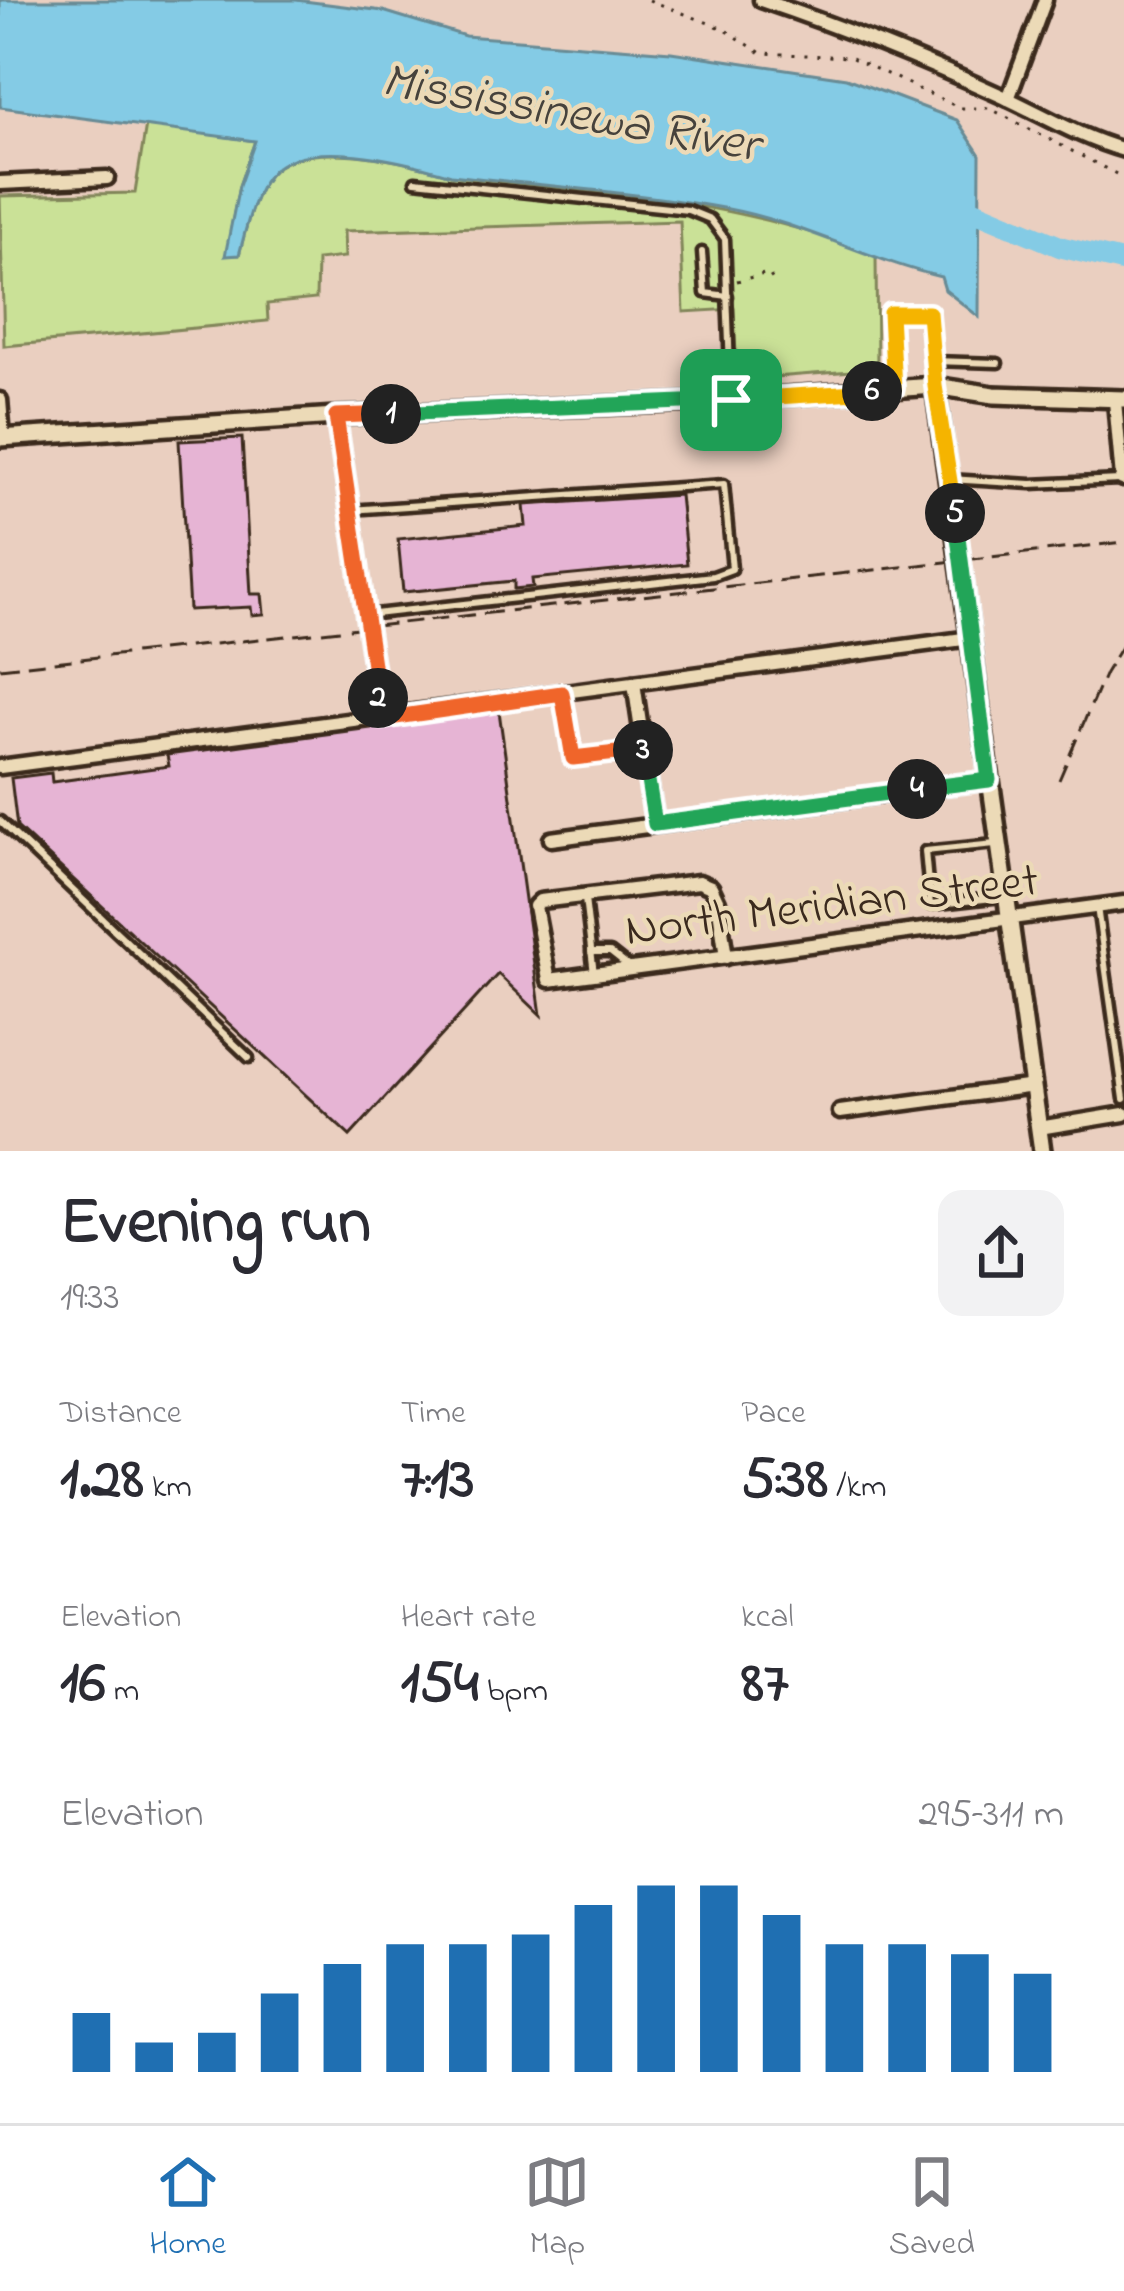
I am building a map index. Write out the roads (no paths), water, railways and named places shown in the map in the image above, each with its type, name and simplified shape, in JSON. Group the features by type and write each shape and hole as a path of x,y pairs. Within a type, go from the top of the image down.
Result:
{"street":[{"path":"761,0 838,26 1008,99 1085,139 1124,150"},
{"path":"1008,99 1045,0"},
{"path":"0,183 107,178"},
{"path":"935,386 1042,1151"},
{"path":"0,400 2,438 935,386 994,395 1120,400 1123,479"},
{"path":"336,416 382,719"},
{"path":"0,766 970,638"},
{"path":"634,683 655,824"},
{"path":"551,839 989,780"},
{"path":"584,896 699,882 711,887 718,902 726,957"},
{"name":"North Meridian Street","path":"584,896 540,901 536,906 549,980 1010,922 1124,903"},
{"path":"840,1112 1034,1086"},
{"path":"1039,1128 1124,1114"}],"lane":[{"path":"415,181 697,212 710,219 724,239 731,400"},
{"path":"702,252 705,293 728,292"},
{"path":"894,389 890,313 929,313 935,386"},
{"path":"933,361 998,363"},
{"path":"949,479 1031,484 1123,479"},
{"path":"350,510 724,484 732,569 367,621"},
{"path":"562,693 573,758 644,750"},
{"path":"0,821 249,1058"},
{"path":"998,843 925,851 930,905 1006,896"},
{"path":"584,896 594,974"},
{"path":"1097,908 1124,1099"},
{"path":"592,952 610,952 632,969"}],"water":[{"path":"0,0 296,0 383,11 465,36 671,52 846,78 957,120 980,155 979,317 945,290 941,277 755,215 659,198 451,175 356,155 305,156 284,163 258,193 239,255 225,256 239,186 255,141 0,107"}],"waterway":[{"name":"Mississinewa River","path":"956,203 1061,247 1124,262"}],"railway":[{"path":"0,668 1124,542"},
{"path":"1059,780 1105,673 1124,642"}]}
